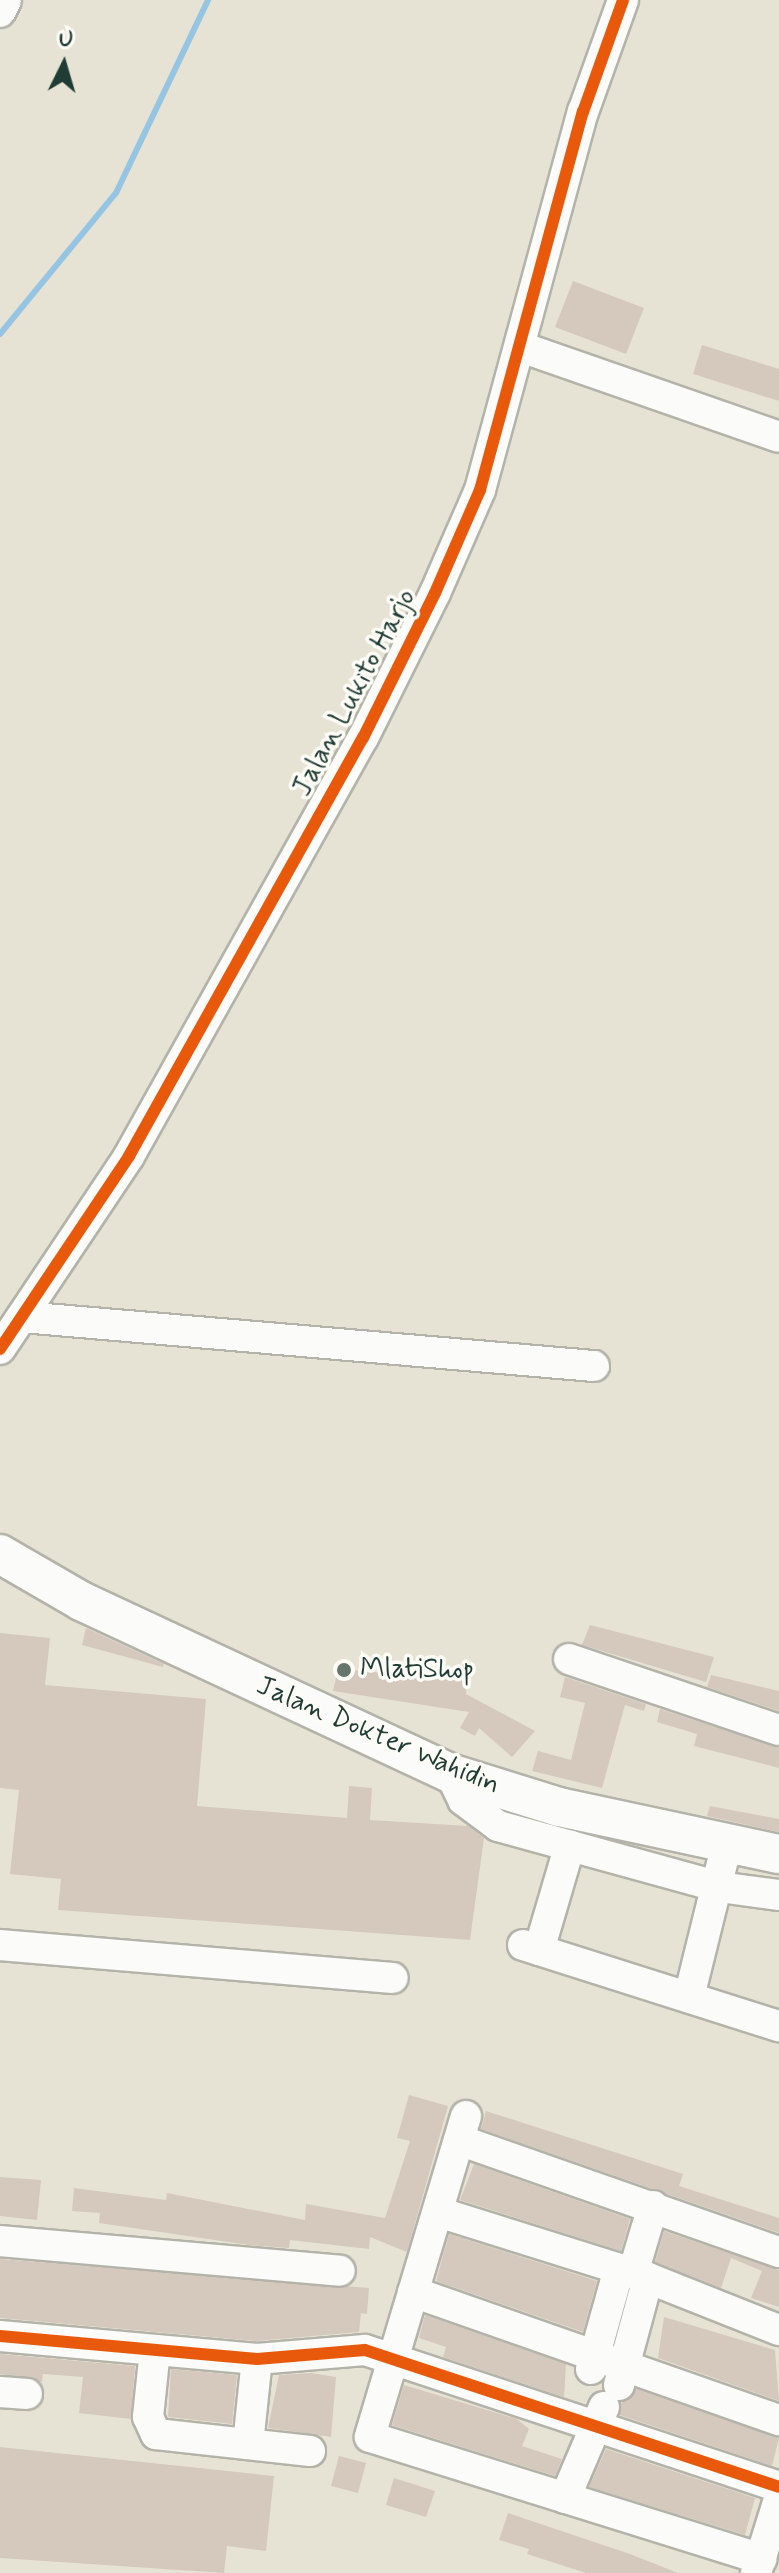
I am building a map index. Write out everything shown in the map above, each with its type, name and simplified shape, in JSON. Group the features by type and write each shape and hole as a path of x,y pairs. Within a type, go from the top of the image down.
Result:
{"main road":[{"name":"Jalan Dokter Wahidin","path":"0,1554 114,1617 450,1773 559,1807 779,1854"}],"street":[{"path":"0,12 6,0"},
{"name":"Jalan Lukito Harjo","path":"0,1349 129,1156 363,738 480,490 583,112 623,0"},
{"path":"521,347 779,437"},
{"path":"22,1317 594,1366"},
{"path":"569,1659 779,1730"},
{"path":"450,1773 475,1813 570,1845 719,1887 779,1895"},
{"path":"689,1997 719,1887 727,1843"},
{"path":"570,1845 531,1948 779,2026"},
{"path":"0,1945 393,1978"},
{"path":"779,2252 653,2206 463,2128 370,2437 565,2498 759,2566 779,2499"},
{"path":"565,2498 611,2398 633,2273 653,2206"},
{"path":"438,2212 633,2273 779,2330"},
{"path":"0,2241 340,2271"},
{"path":"593,2361 633,2273"},
{"path":"413,2292 593,2361 611,2398 779,2487"},
{"path":"0,2336 257,2359 365,2350 393,2361 611,2398 779,2420"},
{"path":"155,2350 151,2430 310,2451"},
{"path":"248,2444 257,2359"}],"building":[{"path":"573,281 644,308 626,354 555,327"},
{"path":"702,345 779,369 779,401 693,374"},
{"path":"590,1625 714,1657 706,1682 582,1645"},
{"path":"86,1628 164,1664 163,1667 82,1645"},
{"path":"0,1633 50,1638 45,1685 206,1699 197,1806 347,1818 349,1786 372,1788 370,1820 468,1826 484,1838 470,1940 58,1910 61,1879 10,1874 19,1790 0,1788"},
{"path":"338,1669 467,1680 466,1694 535,1731 512,1757 479,1728 475,1736 460,1728 469,1712 333,1691"},
{"path":"711,1675 779,1691 779,1711 707,1687"},
{"path":"565,1677 646,1704 644,1711 625,1705 602,1788 532,1771 538,1751 571,1760 585,1703 560,1697"},
{"path":"660,1709 779,1748 779,1768 694,1746 697,1734 657,1722"},
{"path":"710,1806 779,1819 779,1832 707,1816"},
{"path":"409,2095 448,2106 407,2252 370,2237 369,2249 290,2240 289,2248 249,2245 99,2223 100,2213 72,2211 74,2188 166,2200 167,2193 305,2220 306,2204 385,2218 410,2141 397,2138"},
{"path":"486,2111 683,2174 679,2186 779,2218 779,2233 481,2129"},
{"path":"474,2164 630,2219 621,2251 460,2200"},
{"path":"0,2177 41,2180 37,2220 0,2216"},
{"path":"664,2231 779,2270 779,2307 751,2298 762,2271 731,2258 721,2288 655,2262"},
{"path":"449,2234 597,2281 583,2332 436,2281"},
{"path":"0,2259 369,2288 367,2314 361,2313 359,2332 257,2341 0,2318"},
{"path":"425,2315 566,2364 564,2397 443,2357 446,2347 419,2338"},
{"path":"664,2317 775,2350 779,2401 658,2358"},
{"path":"0,2354 135,2366 131,2419 79,2413 83,2377 43,2374 42,2382 0,2374"},
{"path":"171,2369 237,2375 232,2424 168,2417"},
{"path":"311,2373 336,2377 331,2437 268,2428 279,2375"},
{"path":"404,2385 517,2419 529,2429 522,2446 562,2459 555,2476 392,2425"},
{"path":"636,2389 779,2438 772,2466 620,2415 621,2403"},
{"path":"0,2447 274,2476 266,2551 227,2546 224,2573 0,2558"},
{"path":"606,2449 755,2498 745,2535 589,2487"},
{"path":"339,2456 366,2463 358,2493 331,2486"},
{"path":"394,2478 435,2491 426,2517 386,2505"},
{"path":"508,2513 678,2573 586,2573 527,2554 529,2549 499,2540"}],"waterway":[{"path":"0,334 116,193 208,0"}],"cycle path":[{"path":"0,1349 129,1156 363,738 435,593 480,490 583,112 623,0"},
{"path":"0,2336 257,2359 365,2350 779,2487"}],"place":[{"name":"MlatiShop","path":"344,1670"}]}
